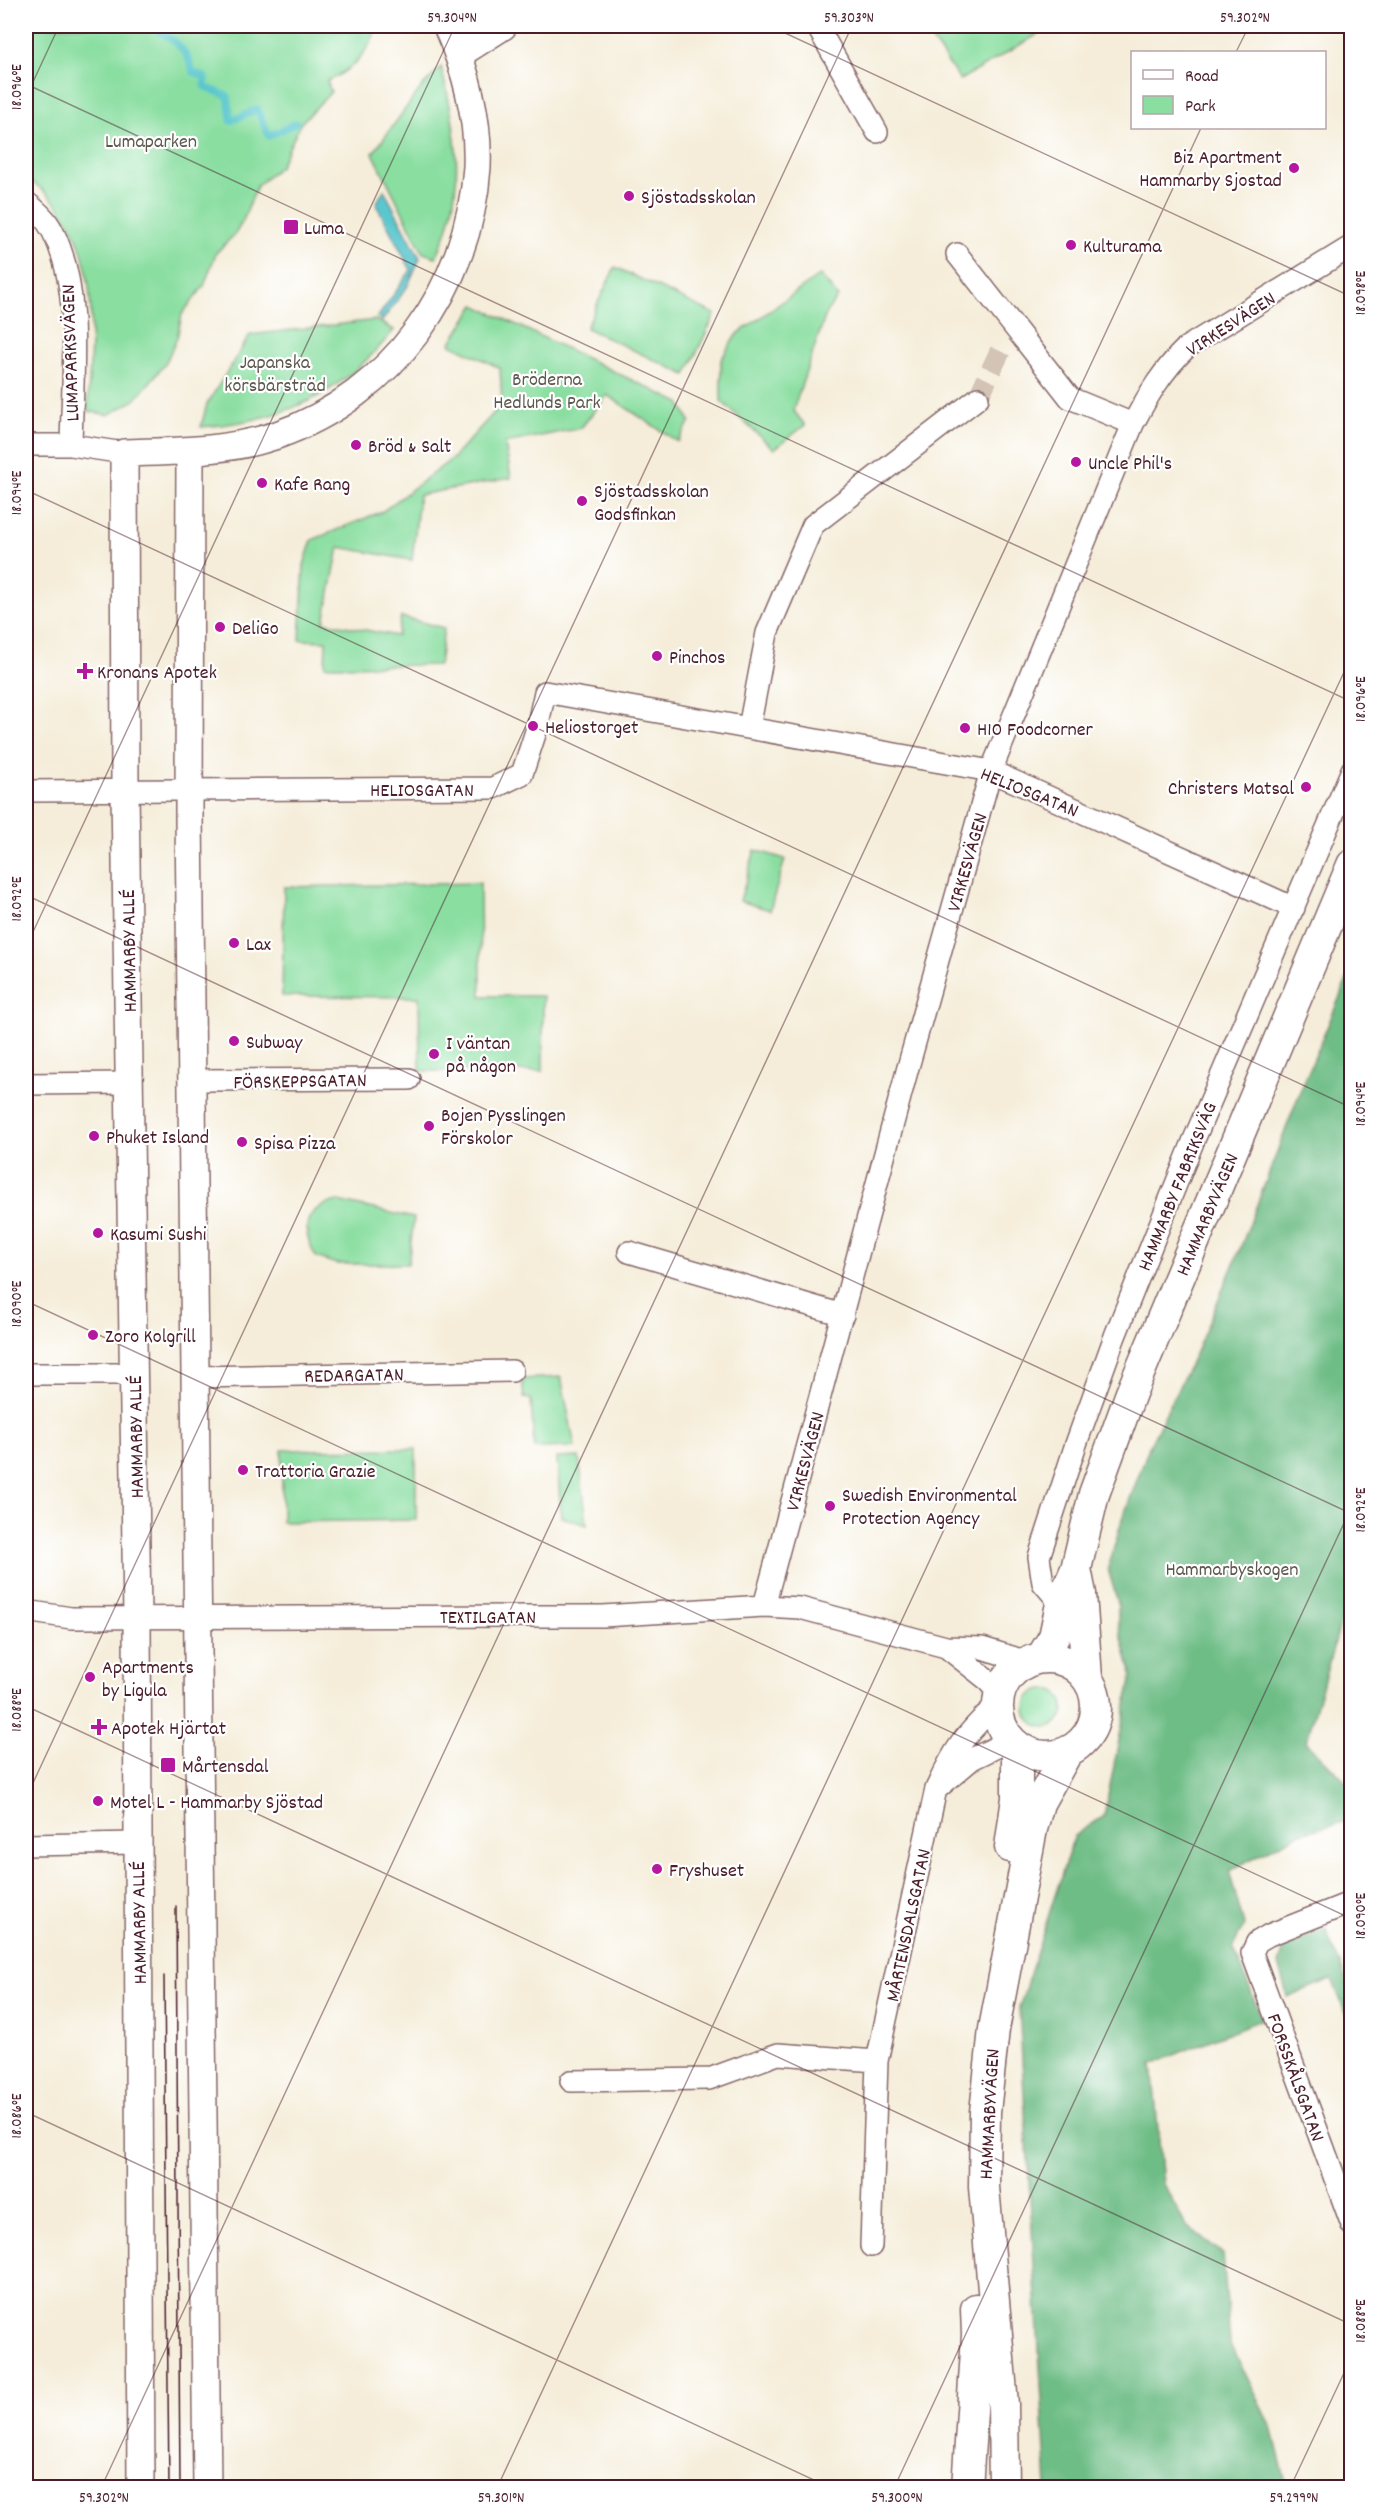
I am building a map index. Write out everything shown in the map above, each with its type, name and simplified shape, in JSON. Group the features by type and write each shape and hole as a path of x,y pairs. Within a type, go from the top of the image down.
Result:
{"main road":[{"name":"HAMMARBYVÄGEN","path":"967,2487 977,2335 973,2108 979,2027 1017,1798 1014,1743 999,1716 999,1698 1005,1680 1015,1669 1035,1660 1053,1637 1061,1604 1076,1569 1094,1494 1131,1393 1352,866"},
{"name":"HAMMARBYVÄGEN","path":"1004,2487 1003,2404 984,2187 985,2112 994,2029 1039,1803 1068,1751 1080,1743 1095,1719 1095,1698 1087,1678 1081,1594 1076,1569"},
{"path":"1035,1660 1067,1662 1087,1678"},
{"path":"1014,1743 1042,1756 1068,1751"}],"street":[{"path":"26,445 71,445 124,453 190,451 247,443 275,436 329,412 377,378 432,313 462,246 472,209 477,166 471,99 459,54 447,26"},
{"path":"459,54 503,26"},
{"path":"817,26 877,132"},
{"name":"LUMAPARKSVÄGEN","path":"26,202 53,230 64,261 72,317 71,445"},
{"name":"VIRKESVÄGEN","path":"764,1606 907,1071 991,771 1133,424 1150,390 1169,365 1187,347 1352,246"},
{"path":"957,254 1011,341 1070,398 1133,424"},
{"path":"750,728 767,633 813,525 978,398"},
{"path":"190,451 189,791 207,2487"},
{"name":"HAMMARBY ALLÉ","path":"124,453 125,791 135,1374 141,2487"},
{"name":"HELIOSGATAN","path":"26,791 493,788 522,774 537,728 545,692 991,771 1294,908"},
{"name":"HAMMARBY FABRIKSVÄG","path":"1061,1604 1043,1583 1039,1557 1073,1452 1115,1336 1193,1142 1352,771"},
{"name":"FÖRSKEPPSGATAN","path":"192,1080 409,1079"},
{"path":"26,1084 130,1083"},
{"path":"629,1252 843,1315"},
{"name":"REDARGATAN","path":"195,1377 512,1371"},
{"path":"26,1374 135,1374"},
{"name":"TEXTILGATAN","path":"26,1611 70,1618 603,1616 764,1606 800,1608 946,1647 982,1648 1035,1660"},
{"name":"TEXTILGATAN","path":"946,1647 989,1681 999,1698"},
{"name":"MÅRTENSDALSGATAN","path":"871,2246 877,2061 936,1790 951,1756 964,1736 999,1698"},
{"path":"936,1790 972,1759 1014,1743"},
{"path":"26,1845 138,1843"},
{"name":"FORSSKÅLSGATAN","path":"1352,1902 1269,1935 1257,1942 1252,1953 1352,2225"},
{"path":"571,2081 710,2079 778,2054 877,2061"}],"green space":[{"name":"Lumaparken","path":"27,26 377,27 369,45 358,60 344,72 327,81 331,92 301,123 280,166 257,186 243,221 235,234 216,253 204,286 182,314 177,338 165,364 135,400 108,415 87,411 91,315 82,252 70,223 52,199 26,178"},
{"path":"922,26 1044,26 1047,29 960,80"},
{"path":"441,67 455,139 456,186 446,233 436,257 423,253 373,153 420,89"},
{"path":"615,267 715,314 686,375 586,328"},
{"path":"820,275 838,297 827,311 793,410 805,425 774,449 721,401 721,360 736,335"},
{"name":"Bröderna Hedlunds Park","path":"475,305 680,403 690,421 678,442 607,395 581,428 505,443 511,478 419,495 412,560 339,547 324,622 397,636 401,617 444,628 439,665 325,666 326,641 300,640 304,565 312,540 383,511 453,458 502,404 500,368 450,344"},
{"name":"Japanska körsbärsträd","path":"376,320 394,330 374,353 331,388 308,401 258,419 201,427 207,404 250,335"},
{"path":"755,850 785,859 770,910 740,901"},
{"path":"480,883 481,996 543,996 543,1071 420,1071 419,997 282,996 284,887"},
{"name":"Hammarbyskogen","path":"1351,970 1351,1587 1306,1742 1351,1787 1351,1820 1298,1834 1229,1871 1244,1925 1233,1947 1262,2019 1152,2064 1163,2184 1185,2224 1223,2254 1230,2343 1272,2427 1287,2487 1047,2487 1019,2008 1074,1836 1104,1816 1132,1675 1118,1624 1118,1603 1108,1569 1120,1526 1149,1447 1196,1352 1240,1249 1298,1097"},
{"path":"338,1201 414,1218 408,1264 336,1264 316,1257 308,1237 308,1221 311,1214 318,1209"},
{"path":"561,1377 575,1447 534,1448 531,1399 524,1398 522,1379"},
{"path":"416,1449 416,1520 282,1522 282,1450"},
{"path":"579,1457 587,1525 561,1517 557,1458"},
{"path":"1045,1689 1059,1694 1064,1708 1059,1722 1045,1727 1031,1722 1026,1708 1031,1694"},
{"path":"1326,1929 1351,1992 1351,2027 1332,1979 1287,1997 1279,1964 1284,1948"}],"water":[{"path":"384,190 420,258 407,287 382,321 378,317 411,270 376,204"}],"waterway":[{"path":"156,26 159,32 181,48 193,72 205,77 205,87 228,96 231,121 257,109 269,136 296,123"}],"tunnel":[{"path":"978,398 1002,347"}],"tram line":[{"path":"176,1907 180,2488"},
{"path":"164,1976 169,2488"}],"place":[{"name":"Biz Apartment Hammarby Sjostad","path":"1294,168"},
{"name":"Sjöstadsskolan","path":"629,196"},
{"name":"Luma","path":"291,227"},
{"name":"Kulturama","path":"1071,245"},
{"name":"Bröd & Salt","path":"356,445"},
{"name":"Uncle Phil's","path":"1076,462"},
{"name":"Kafe Rang","path":"262,483"},
{"name":"Sjöstadsskolan Godsfinkan","path":"582,501"},
{"name":"DeliGo","path":"220,627"},
{"name":"Pinchos","path":"657,656"},
{"name":"Kronans Apotek","path":"85,671"},
{"name":"Heliostorget","path":"533,726"},
{"name":"H10 Foodcorner","path":"965,728"},
{"name":"Christers Matsal","path":"1306,787"},
{"name":"Lax","path":"234,943"},
{"name":"Subway","path":"234,1041"},
{"name":"I väntan på någon","path":"434,1054"},
{"name":"Bojen Pysslingen Förskolor","path":"429,1126"},
{"name":"Phuket Island","path":"94,1136"},
{"name":"Spisa Pizza","path":"242,1142"},
{"name":"Kasumi Sushi","path":"98,1233"},
{"name":"Zoro Kolgrill","path":"93,1335"},
{"name":"Trattoria Grazie","path":"243,1470"},
{"name":"Swedish Environmental Protection Agency","path":"830,1506"},
{"name":"Apartments by Ligula","path":"90,1677"},
{"name":"Apotek Hjärtat","path":"99,1727"},
{"name":"Mårtensdal","path":"168,1765"},
{"name":"Motel L - Hammarby Sjöstad","path":"98,1801"},
{"name":"Fryshuset","path":"657,1869"}]}
